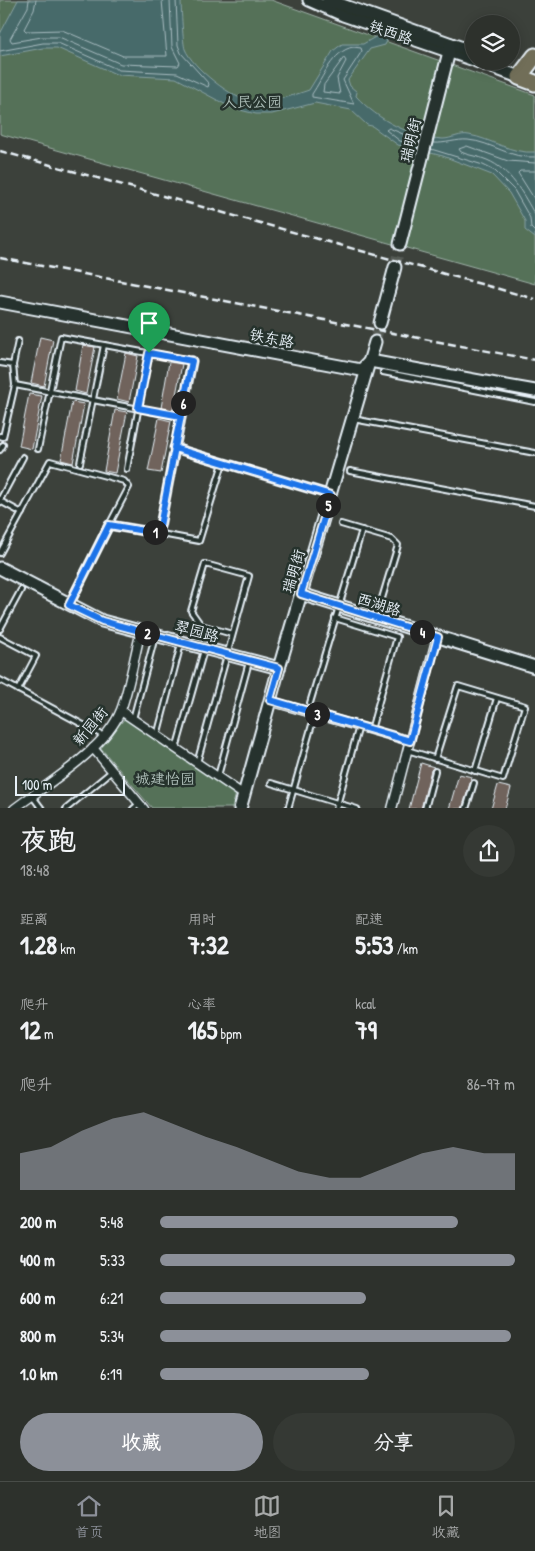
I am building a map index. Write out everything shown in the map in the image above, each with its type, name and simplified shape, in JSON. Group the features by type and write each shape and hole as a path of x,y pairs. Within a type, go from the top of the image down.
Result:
{"highway":[{"path":"530,76 535,56"}],"street":[{"name":"铁西路","path":"309,0 340,5 450,48 465,56"},
{"name":"铁西路","path":"450,48 465,50"},
{"name":"瑞明街","path":"400,244 450,48"},
{"name":"铁西路","path":"508,70 530,76"},
{"path":"518,70 530,76"},
{"path":"380,323 395,267"},
{"name":"铁东路","path":"0,302 361,370 370,361 535,391"},
{"name":"瑞明街","path":"240,808 375,342"},
{"path":"69,605 109,525 156,533 160,526 192,361"},
{"path":"174,448 331,495"},
{"name":"翠园路","path":"0,568 102,621 279,668"},
{"name":"西湖路","path":"301,594 337,612 438,637 535,667"},
{"name":"新园街","path":"14,808 93,748 104,736 121,711 141,631"},
{"path":"392,808 438,637"},
{"path":"270,700 410,741"},
{"path":"121,711 244,796"},
{"path":"93,748 142,806"}],"lane":[{"path":"38,450 61,337 192,361"},
{"path":"0,436 3,437 14,385 13,365 18,341"},
{"path":"80,463 104,345"},
{"path":"126,469 149,353"},
{"path":"0,363 13,365"},
{"path":"383,372 535,402"},
{"path":"14,385 181,416"},
{"path":"353,420 535,452"},
{"path":"0,450 3,445"},
{"path":"22,513 0,501 23,457"},
{"path":"0,552 50,462 124,481 129,487 109,525"},
{"path":"156,533 199,541 223,463"},
{"path":"350,471 535,506"},
{"path":"341,524 392,539 398,545 380,605"},
{"path":"310,702 362,530"},
{"path":"197,763 226,654 250,576 205,564 191,611 201,625 232,634"},
{"path":"0,629 21,590"},
{"path":"337,612 397,637 370,730"},
{"path":"133,719 156,635"},
{"path":"0,637 36,656 18,690"},
{"path":"157,736 182,642"},
{"path":"176,749 204,648"},
{"path":"218,777 250,660"},
{"path":"0,680 104,736"},
{"path":"407,750 435,759 503,779 525,706 458,686 435,759"},
{"path":"475,771 497,698"},
{"path":"288,808 315,714"},
{"path":"336,808 359,726"},
{"path":"66,808 112,771"},
{"path":"425,808 435,771"},
{"path":"271,783 356,808"},
{"path":"466,808 474,783"},
{"path":"32,795 42,808"},
{"path":"133,808 142,806"}],"green space":[{"name":"人民公园","path":"0,0 271,0 535,95 535,284 0,134"},
{"name":"城建怡园","path":"127,716 214,777 238,786 232,808 152,808 100,747"}],"water":[{"path":"18,0 181,0 184,46 189,56 214,82 235,95 253,102 288,97 309,90 333,51 342,44 363,44 377,36 385,37 387,41 385,45 370,49 348,80 350,86 357,92 356,96 384,120 419,135 443,139 469,135 510,149 535,152 535,238 525,230 525,221 509,193 492,175 443,156 398,145 372,126 367,125 351,110 315,103 272,114 256,114 232,108 176,78 118,75 57,48 43,48 0,56 0,34"}],"building":[{"path":"40,337 53,340 44,386 31,383"},
{"path":"83,345 95,347 86,394 75,391"},
{"path":"126,353 138,356 129,402 117,399"},
{"path":"169,362 182,364 173,410 161,408"},
{"path":"29,394 42,396 32,449 19,446"},
{"path":"72,402 84,404 73,463 61,460"},
{"path":"115,410 127,412 115,473 104,471"},
{"path":"159,418 171,421 161,473 148,471"},
{"path":"421,763 434,767 431,770 421,808 409,808"},
{"path":"459,774 472,777 462,808 449,808"},
{"path":"498,785 511,788 505,808 491,808"}],"tunnel":[{"path":"395,267 400,244"},
{"path":"375,342 380,323"}],"railway":[{"path":"0,151 535,299"},
{"path":"0,258 535,360"}],"route":[{"path":"149,353 138,408 181,416 174,448 160,526 156,533 109,525 69,605 102,621 279,668 270,700 410,741 438,637 301,594 331,495 174,448 192,361 149,353"}]}
